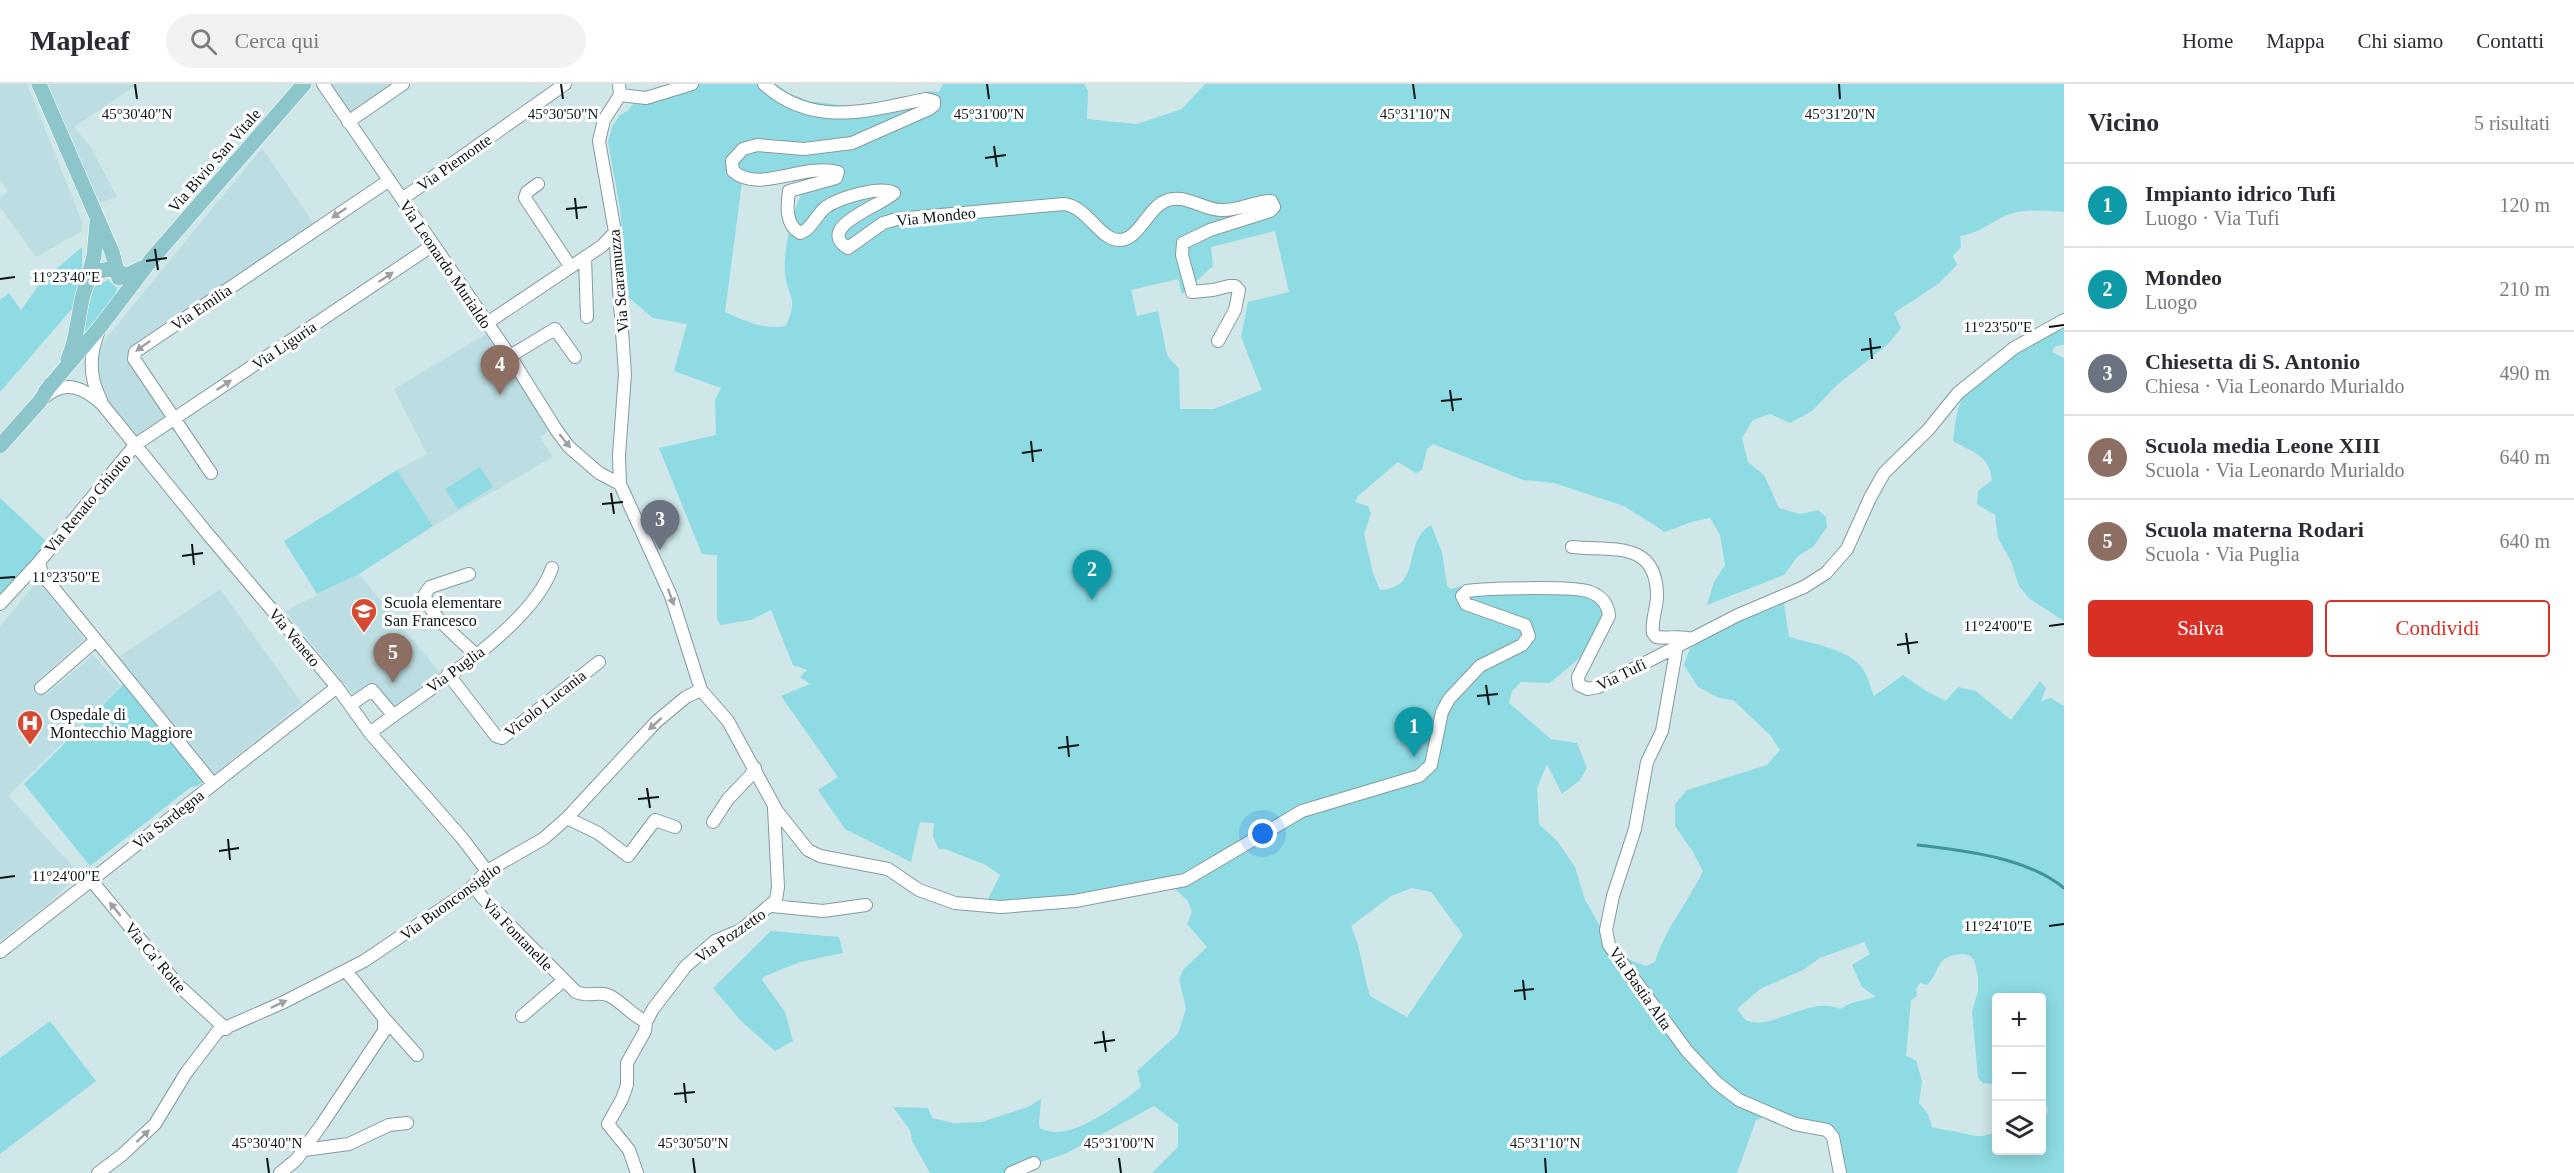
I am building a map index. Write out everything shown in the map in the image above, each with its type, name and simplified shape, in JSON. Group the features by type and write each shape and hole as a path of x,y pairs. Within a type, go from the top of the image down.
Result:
{"main road":[{"path":"39,84 112,252 123,295"},
{"name":"Via Bivio San Vitale","path":"0,446 100,327 151,260 304,84"},
{"path":"87,283 94,256 97,220"},
{"name":"Via Bivio San Vitale","path":"42,397 69,357 87,283 93,272 98,269 110,269 124,275 135,273 151,260"}],"street":[{"name":"Via Leonardo Murialdo","path":"323,84 510,356 545,415 569,447 604,477 620,484"},
{"path":"348,122 404,84"},
{"name":"Via Piemonte","path":"402,199 565,84"},
{"path":"619,90 646,98 692,84"},
{"name":"Via Mondeo","path":"764,84 788,101 830,112 855,114 926,99 934,101 934,105 929,110 852,143 804,149 756,145 743,149 732,161 733,171 740,177 755,181 803,170 838,173 836,178 789,191 789,219 793,228 800,233 807,230 817,216 833,204 872,192 886,190 894,193 886,201 855,216 843,225 839,237 841,243 848,248 884,224 897,219 1064,204 1077,207 1107,234 1121,240 1131,236 1153,209 1170,199 1219,210 1238,209 1271,201 1274,207 1270,211 1202,233 1183,244 1182,255 1192,292 1213,291 1229,286 1239,290 1235,310 1218,341"},
{"name":"Via Scaramuzza","path":"619,90 604,120 598,141 615,232 625,374 619,455 620,484"},
{"name":"Via Emilia","path":"211,473 134,359 135,352 388,181"},
{"path":"538,184 527,192 525,198 570,266"},
{"path":"487,323 602,246 615,232"},
{"name":"Via Liguria","path":"135,445 433,246"},
{"path":"585,257 587,317"},
{"name":"Via Tufi","path":"772,801 803,844 820,856 882,867 920,890 955,903 1001,907 1087,900 1185,880 1302,811 1419,776 1431,765 1442,712 1449,699 1480,666 1522,645 1529,636 1525,625 1466,604 1462,596 1467,591 1579,590 1592,592 1600,597 1609,616 1578,677 1584,689 1598,687 1738,615 1804,587 1826,573 1847,549 1884,473 1928,430 1958,393 2014,348 2064,320"},
{"name":"Via Veneto","path":"100,327 92,353 91,372 102,404"},
{"path":"510,356 555,329 575,357"},
{"name":"Via Veneto","path":"42,397 57,388 69,386 84,389 102,404 337,687 370,733 462,838 487,871"},
{"name":"Via Renato Ghiotto","path":"0,604 39,562 135,445"},
{"path":"620,484 671,596 701,690 728,721 772,801"},
{"path":"1572,547 1624,549 1648,562 1656,576 1657,585 1653,633 1664,638 1692,639"},
{"name":"Via Renato Ghiotto","path":"39,562 42,574 213,784"},
{"name":"Via Puglia","path":"370,733 476,655 513,624 544,585 552,568"},
{"path":"469,574 430,587 425,594 426,602 437,617 476,655"},
{"path":"41,688 96,640"},
{"name":"Via Bastia Alta","path":"1677,646 1662,730 1647,762 1635,829 1608,918 1606,930 1609,945 1687,1052 1717,1083 1739,1100 1795,1124 1827,1130 1833,1137 1840,1173"},
{"name":"Vicolo Lucania","path":"448,674 496,736 502,738 599,662"},
{"name":"Via Sardegna","path":"0,952 337,687"},
{"path":"350,705 372,690 393,715"},
{"name":"Via Buonconsiglio","path":"98,1173 122,1155 155,1124 181,1080 218,1031 346,971 475,886 487,871 543,839 567,818 656,722 686,697 701,690"},
{"path":"713,822 728,799 750,776 754,768"},
{"name":"Via Pozzetto","path":"646,1022 653,1009 686,966 715,941 741,930 772,906 776,900 778,887 775,864 775,815 772,801"},
{"path":"567,818 598,833 628,856 655,820 675,827"},
{"name":"Via Ca' Rotte","path":"91,880 178,985 225,1029"},
{"name":"Via Fontanelle","path":"475,886 481,896 563,981 581,994 591,996 603,993 611,996 646,1022"},
{"name":"Via Pozzetto","path":"772,906 823,911 866,905"},
{"path":"346,971 417,1055"},
{"name":"Via Fontanelle","path":"522,1016 563,981"},
{"path":"280,1173 304,1150 380,1039 384,1031 384,1018"},
{"path":"637,1173 629,1150 608,1124 622,1100 627,1085 627,1063 645,1031 646,1022"},
{"path":"304,1150 349,1144 389,1125 407,1123"},
{"path":"1011,1173 1034,1162"}],"shaded area":[{"path":"0,84 27,84 81,219 82,231 36,257 0,207 0,198 8,191 0,180"},
{"path":"45,84 138,84 74,127 90,146 117,197 93,205"},
{"path":"331,84 402,84 353,116"},
{"path":"696,84 776,84 789,93 808,101 856,107 930,91 939,92 943,84 1084,84 1088,91 1087,119 1137,124 1182,109 1205,84 2064,84 2064,212 2021,211 1960,236 1961,247 1953,256 1957,265 1938,284 1894,313 1901,328 1888,344 1836,386 1812,411 1790,423 1770,414 1753,420 1742,438 1748,462 1764,475 1779,508 1800,514 1818,510 1826,517 1827,527 1813,547 1798,556 1784,575 1707,605 1714,582 1725,565 1720,535 1710,518 1691,522 1665,532 1624,506 1554,483 1523,480 1433,444 1427,449 1422,470 1416,473 1398,462 1358,496 1355,502 1368,506 1371,513 1364,534 1373,573 1380,590 1394,587 1402,581 1408,573 1417,542 1422,533 1431,525 1442,552 1447,585 1450,589 1462,586 1560,585 1610,606 1597,643 1550,683 1521,682 1512,691 1509,703 1551,739 1577,743 1587,768 1580,780 1562,794 1547,764 1537,788 1539,824 1558,842 1575,867 1585,900 1617,955 1646,966 1655,962 1665,938 1703,871 1675,826 1675,804 1687,790 1767,765 1780,750 1770,735 1733,700 1719,698 1698,687 1684,665 1690,648 1707,638 1717,628 1783,597 1789,637 1826,647 1853,659 1865,672 1874,696 1903,675 1946,701 1958,687 1976,691 2011,720 2040,681 2046,688 2041,701 2051,698 2064,706 2064,1173 1840,1173 1834,1137 1758,1112 1762,1118 1756,1120 1737,1173 1152,1173 1178,1147 1178,1124 1154,1106 1065,1154 1007,1173 930,1173 912,1141 910,1130 893,1107 928,1108 932,1118 954,1123 981,1122 1028,1107 1041,1099 1040,1128 1051,1132 1064,1131 1093,1120 1141,1087 1137,1071 1178,1034 1186,1009 1179,979 1183,970 1207,947 1187,924 1192,912 1188,901 1175,889 1179,886 1101,896 987,901 1000,875 986,865 945,849 939,849 933,837 934,823 920,822 911,862 845,829 818,790 838,777 781,696 810,684 800,677 807,670 793,665 771,610 751,620 720,625 717,618 717,555 702,554 659,448 716,435 715,400 721,388 674,371 687,324 653,318 629,298 620,208 608,142 612,127 620,115 629,110 632,105","holes":["820,174 801,195 789,233 785,254 785,273 792,298 792,308 786,326 762,326 725,312 742,183","1275,231 1289,292 1248,302 1241,337 1262,390 1214,409 1180,409 1179,369 1167,355 1158,311 1137,316 1131,290 1178,279 1182,294 1213,266 1211,247","1412,888 1431,892 1463,935 1407,1017 1370,996 1351,926 1391,896","1864,942 1870,954 1852,965 1862,987 1876,997 1851,1003 1840,1009 1828,1006 1815,1007 1778,1019 1755,1023 1746,1020 1737,1009 1760,989 1803,970 1820,958","1953,955 1969,955 1974,960 1978,976 1978,991 1972,1012 1978,1078 1983,1083 1992,1084 1992,993 2046,993 2046,1106 2048,1108 2046,1155 1992,1155 1992,1133 1977,1136 1932,1127 1928,1114 1919,1103 1922,1081 1916,1060 1906,1056 1911,1000 1917,996 1916,989 1920,983 1927,985 1943,960"]},
{"path":"262,148 316,227 126,356 167,416 137,436 134,435 99,391 95,352"},
{"path":"82,247 82,288 77,303 0,392 0,300 9,293 21,310 41,282"},
{"path":"108,280 117,288 116,296 77,347 94,287"},
{"path":"2064,327 2064,345 2055,346 2052,352 2064,358 2064,621 2030,599 2019,586 2011,561 1998,538 1995,515 1977,504 1978,491 1992,480 1988,465 1974,452 1953,441 1960,404 1977,380 2005,359"},
{"path":"493,330 516,364 549,431 540,437 553,457 433,526 397,470 427,454 394,389"},
{"path":"480,467 493,487 458,509 445,489"},
{"path":"397,470 433,526 359,574 317,594 284,541"},
{"path":"0,498 48,543 0,598"},
{"path":"359,574 441,674 397,710 375,682 355,697 285,611"},
{"name":"Ospedale di Montecchio Maggiore","path":"38,581 84,639 36,682 46,695 93,655 121,686 8,796 79,873 49,903 0,941 0,626"},
{"path":"220,589 302,703 230,761 232,765 207,779 111,662"},
{"path":"126,682 207,779 191,787 90,866 24,784"},
{"path":"771,931 839,937 843,953 800,962 763,977 762,980 785,1012 793,1041 775,1051 741,1021 713,988"},
{"path":"50,1021 96,1081 0,1154 0,1058"}],"waterway":[{"path":"1918,845 1975,853 2013,862 2049,877 2064,888"}],"place":[{"name":"Scuola media Leone XIII","path":"500,395"},
{"name":"Chiesetta di S. Antonio","path":"660,550"},
{"name":"Mondeo","path":"1092,600"},
{"name":"Scuola elementare San Francesco","path":"364,634"},
{"name":"Scuola materna Rodari","path":"393,683"},
{"name":"Ospedale di Montecchio Maggiore","path":"30,746"},
{"name":"Impianto idrico Tufi","path":"1414,757"}]}
